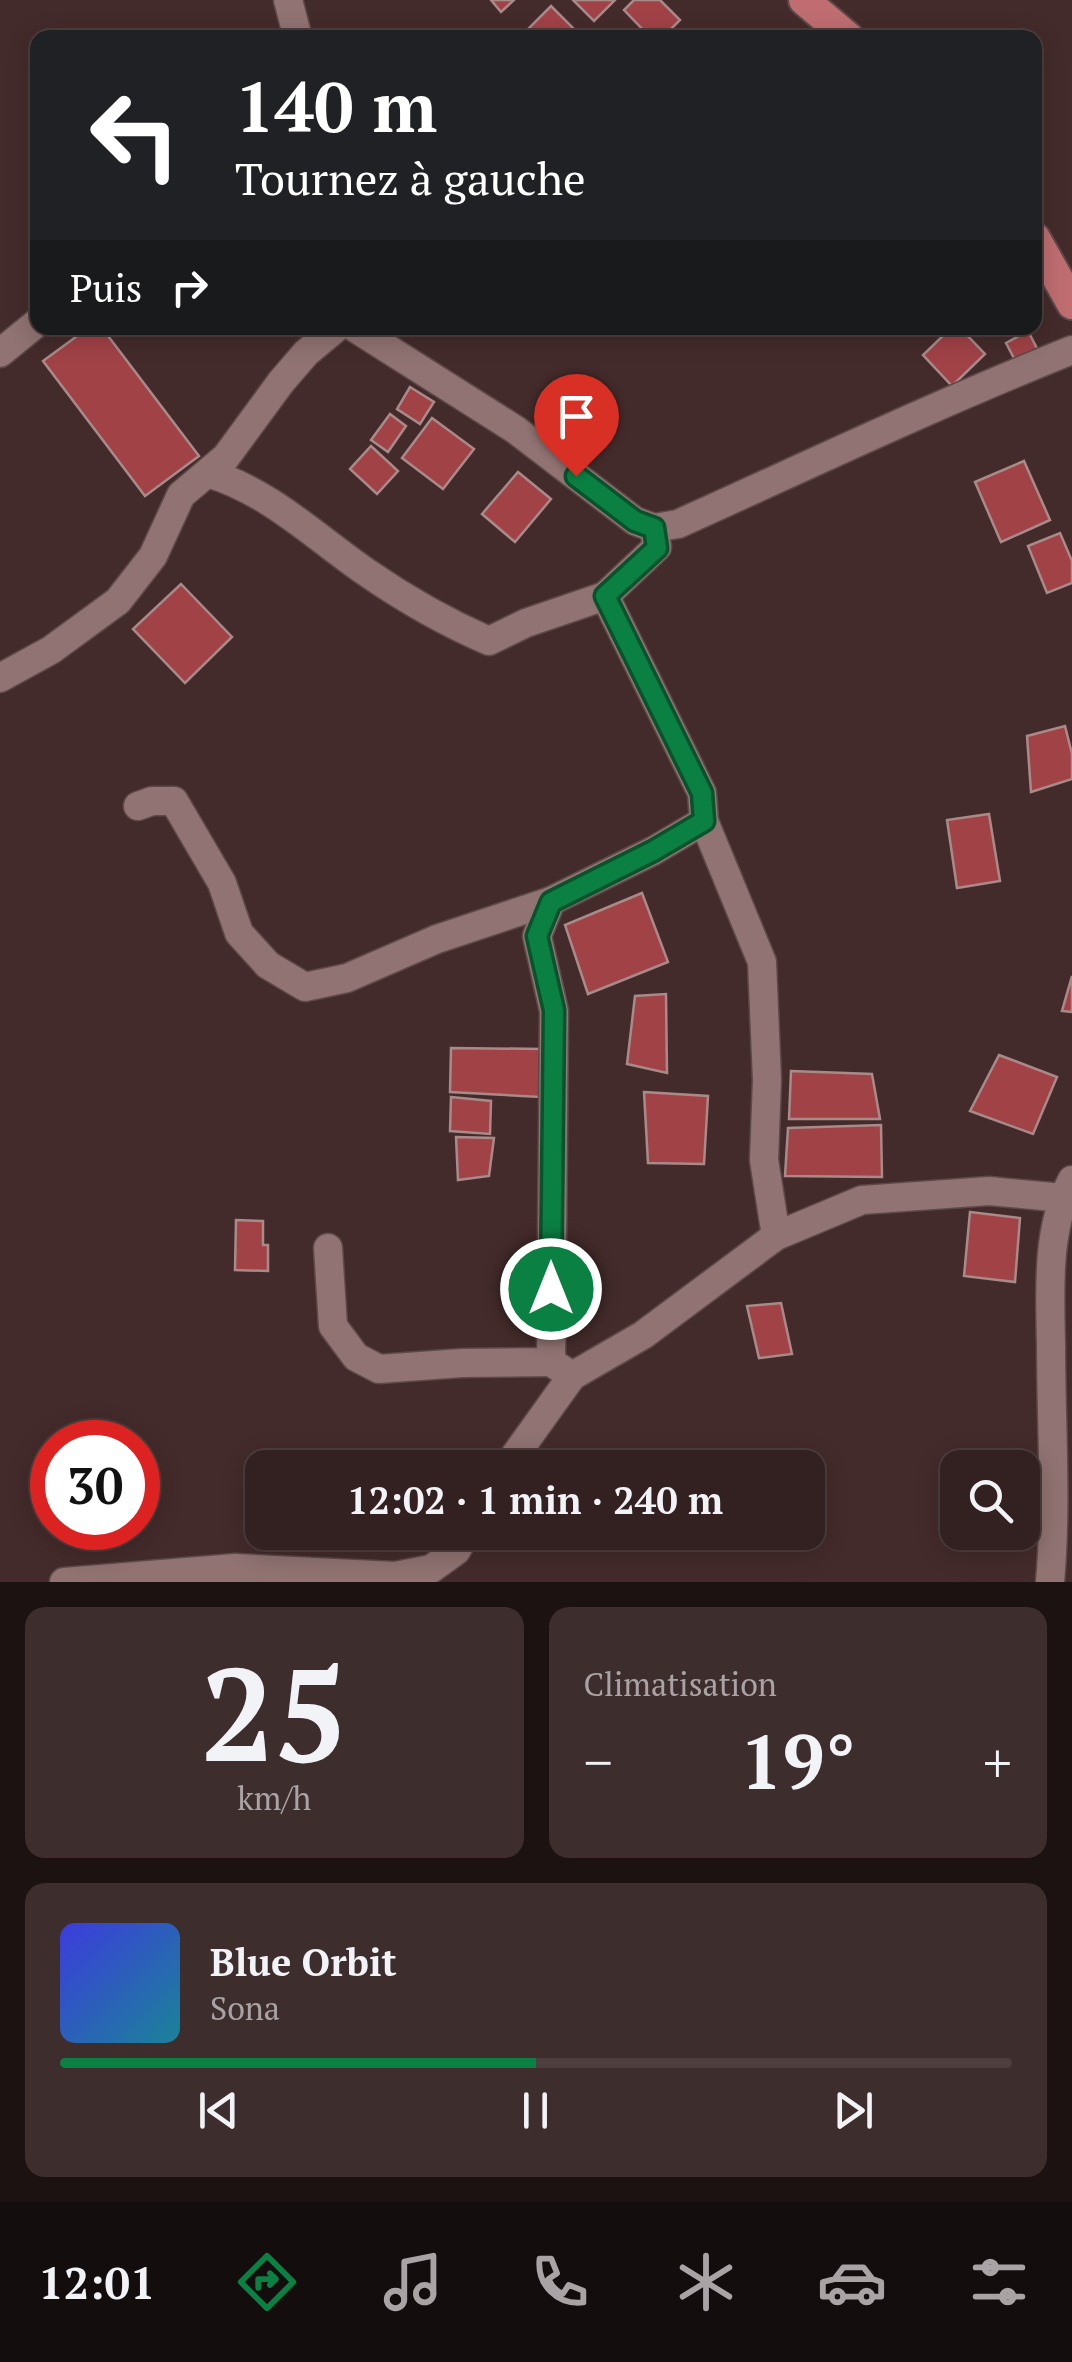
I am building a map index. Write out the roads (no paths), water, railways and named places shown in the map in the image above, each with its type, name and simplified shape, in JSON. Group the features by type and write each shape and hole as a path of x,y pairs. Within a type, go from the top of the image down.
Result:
{"main road":[{"path":"804,0 839,30"},
{"path":"1042,250 1072,304"}],"street":[{"path":"288,0 296,30"},
{"path":"0,352 30,328"},
{"path":"0,678 51,650 118,602 153,556 182,495 226,458 280,382 327,335"},
{"path":"366,335 516,430 635,521 654,528 678,524 903,424 964,392 1072,350"},
{"path":"208,472 254,490 381,582 446,623 489,641 526,623 605,596 657,548 654,528"},
{"path":"605,596 702,793 704,821 762,962 767,1080 764,1160 776,1236"},
{"path":"138,806 152,801 174,801 222,883 240,932 268,965 305,987 347,978 437,938 551,902 704,821"},
{"path":"516,1450 562,1369 554,1010 537,936 551,902"},
{"path":"328,1248 334,1326 356,1357 379,1369 462,1363 562,1369 643,1335 776,1236 862,1200 1067,1189 1050,1276 1055,1530 1050,1582"},
{"path":"64,1582 236,1568 276,1576 434,1576 457,1550"}]}
